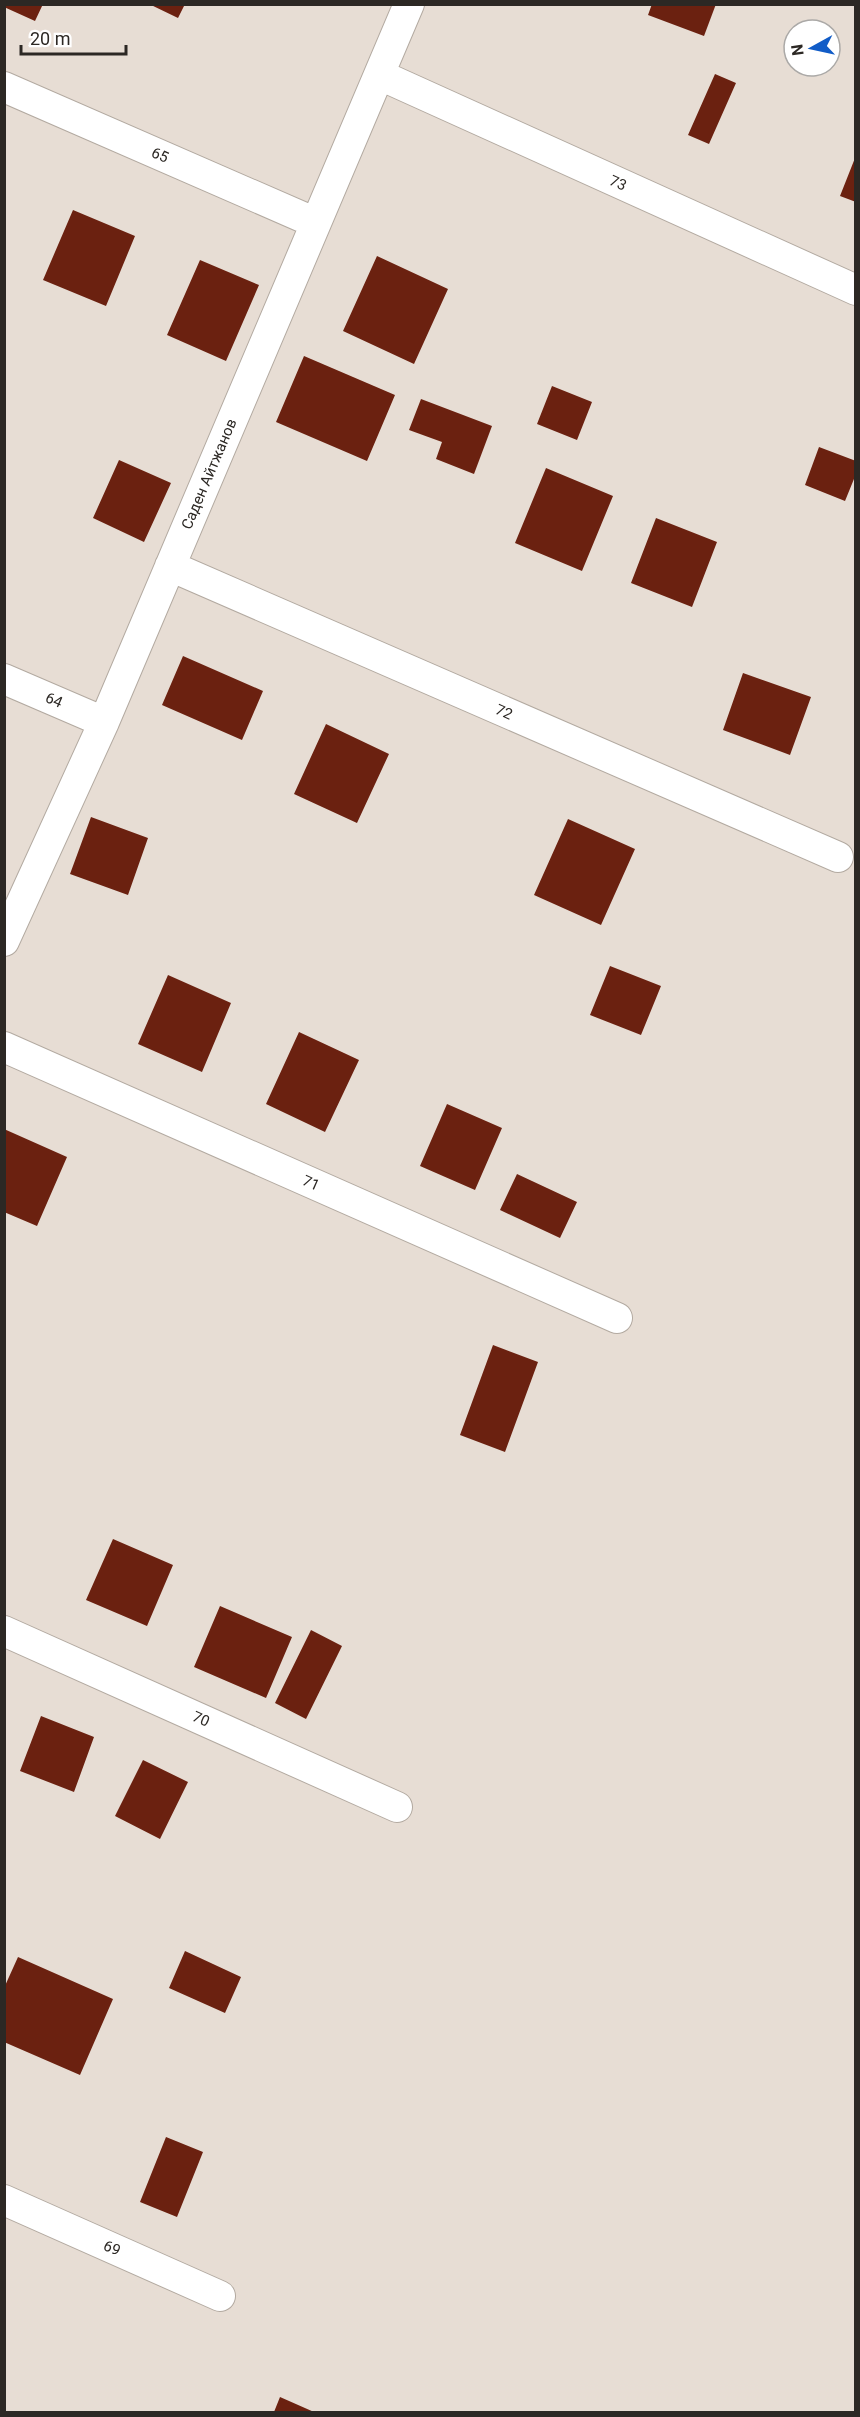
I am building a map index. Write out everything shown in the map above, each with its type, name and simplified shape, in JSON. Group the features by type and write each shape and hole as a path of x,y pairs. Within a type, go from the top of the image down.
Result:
{"street":[{"name":"Саден Айтжанов","path":"4,941 104,722 409,4"},
{"name":"73","path":"380,75 855,290"},
{"name":"65","path":"4,87 316,224"},
{"name":"72","path":"170,566 838,857"},
{"name":"64","path":"4,679 104,722"},
{"name":"71","path":"4,1047 617,1318"},
{"name":"70","path":"4,1631 397,1807"},
{"name":"69","path":"4,2200 220,2296"}],"building":[{"path":"4,4 43,4 35,21 4,7"},
{"path":"149,4 185,4 178,18"},
{"path":"652,4 716,4 704,36 648,15"},
{"path":"715,74 736,83 709,144 688,135"},
{"path":"856,158 856,202 840,196"},
{"path":"73,210 135,236 106,306 43,280"},
{"path":"377,256 448,289 414,364 343,331"},
{"path":"200,260 259,285 226,361 167,335"},
{"path":"304,356 395,395 367,461 276,422"},
{"path":"552,386 592,402 577,440 537,424"},
{"path":"421,399 492,426 474,474 436,459 442,442 409,430"},
{"path":"819,447 856,461 856,474 845,501 805,485"},
{"path":"119,460 171,483 144,542 93,518"},
{"path":"546,468 613,496 582,571 515,543"},
{"path":"656,518 717,542 692,607 631,583"},
{"path":"183,656 263,691 242,740 162,705"},
{"path":"743,673 811,697 790,755 723,730"},
{"path":"326,724 389,754 357,823 294,794"},
{"path":"91,817 148,838 128,895 70,874"},
{"path":"568,819 635,849 601,925 534,895"},
{"path":"610,966 661,986 641,1035 590,1015"},
{"path":"168,975 231,1003 202,1072 138,1044"},
{"path":"299,1032 359,1060 325,1132 266,1104"},
{"path":"447,1104 502,1128 475,1190 420,1166"},
{"path":"4,1129 67,1157 37,1226 4,1212"},
{"path":"517,1174 577,1202 560,1238 500,1210"},
{"path":"493,1345 538,1362 505,1452 460,1435"},
{"path":"113,1539 173,1565 147,1626 86,1600"},
{"path":"220,1606 292,1637 266,1698 194,1667"},
{"path":"311,1630 342,1646 306,1719 275,1703"},
{"path":"41,1716 94,1737 74,1792 20,1771"},
{"path":"143,1760 188,1782 160,1839 115,1816"},
{"path":"185,1951 241,1977 225,2013 169,1988"},
{"path":"18,1957 113,1999 80,2075 4,2042 4,1988"},
{"path":"166,2137 203,2152 177,2217 140,2202"},
{"path":"280,2397 314,2412 274,2412"}]}
